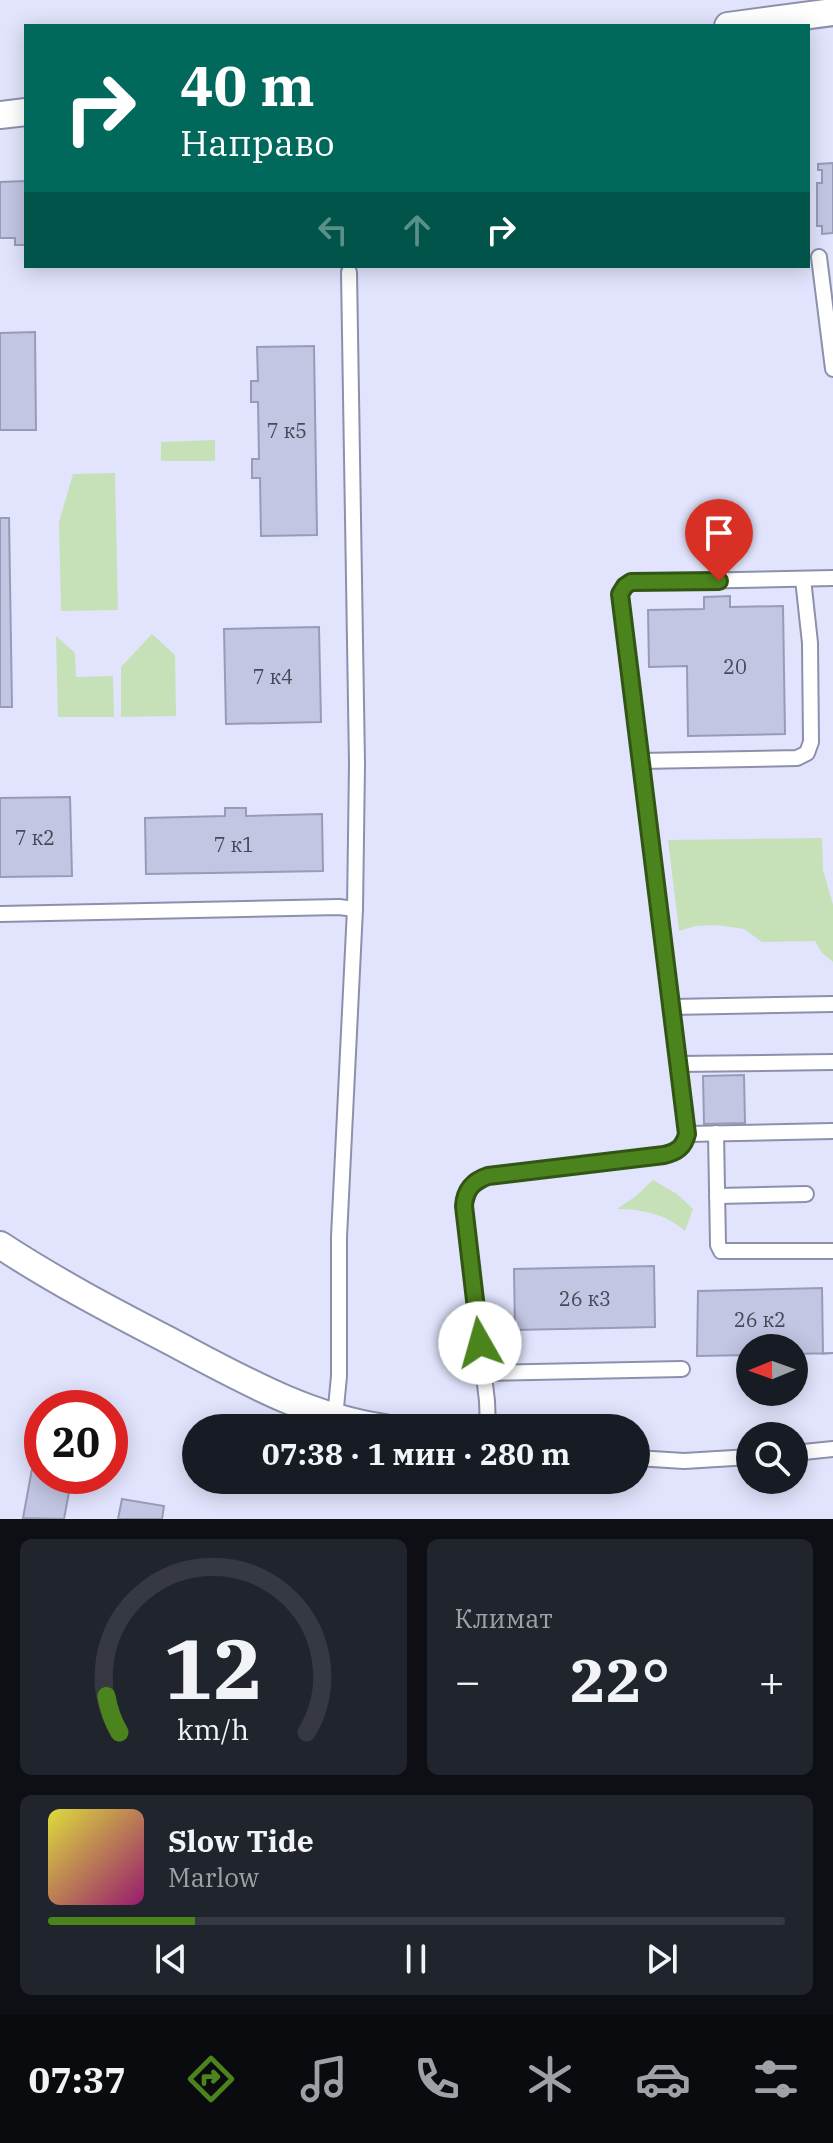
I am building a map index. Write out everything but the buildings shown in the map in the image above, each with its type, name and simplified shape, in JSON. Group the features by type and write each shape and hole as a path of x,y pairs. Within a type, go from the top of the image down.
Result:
{"street":[{"path":"743,24 833,12"},
{"path":"0,115 24,112"},
{"path":"0,1245 55,1281 263,1390 325,1414"}],"lane":[{"path":"819,257 827,280 833,369"},
{"path":"335,1414 339,1376 339,1237 355,909 357,764 349,272"},
{"path":"487,1414 464,1206 470,1187 488,1176 664,1155 679,1149 687,1134 620,597 623,588 635,582 833,578"},
{"path":"640,761 797,758 807,753 811,742 810,648 803,579"},
{"path":"0,914 174,909 355,909"},
{"path":"671,1007 833,1004"},
{"path":"679,1064 833,1062"},
{"path":"687,1134 833,1131"},
{"path":"716,1133 718,1245 721,1251 833,1251"},
{"path":"717,1196 806,1194"},
{"path":"484,1373 682,1369"},
{"path":"808,1452 833,1449"},
{"path":"650,1459 684,1461 736,1458"}],"green space":[{"path":"215,440 215,461 161,461 161,442"},
{"path":"115,473 118,610 61,611 59,522 73,474"},
{"path":"152,634 175,655 176,716 121,717 121,667"},
{"path":"56,636 75,653 76,677 113,676 114,717 58,717"},
{"path":"822,838 823,870 833,905 833,962 822,953 815,941 762,942 744,929 717,925 679,931 668,840"},
{"path":"653,1180 677,1194 693,1209 685,1231 670,1220 653,1214 617,1209"}],"route":[{"path":"480,1343 464,1206 464,1198 475,1182 488,1176 664,1155 679,1149 686,1140 620,594 631,582 719,581"}]}
